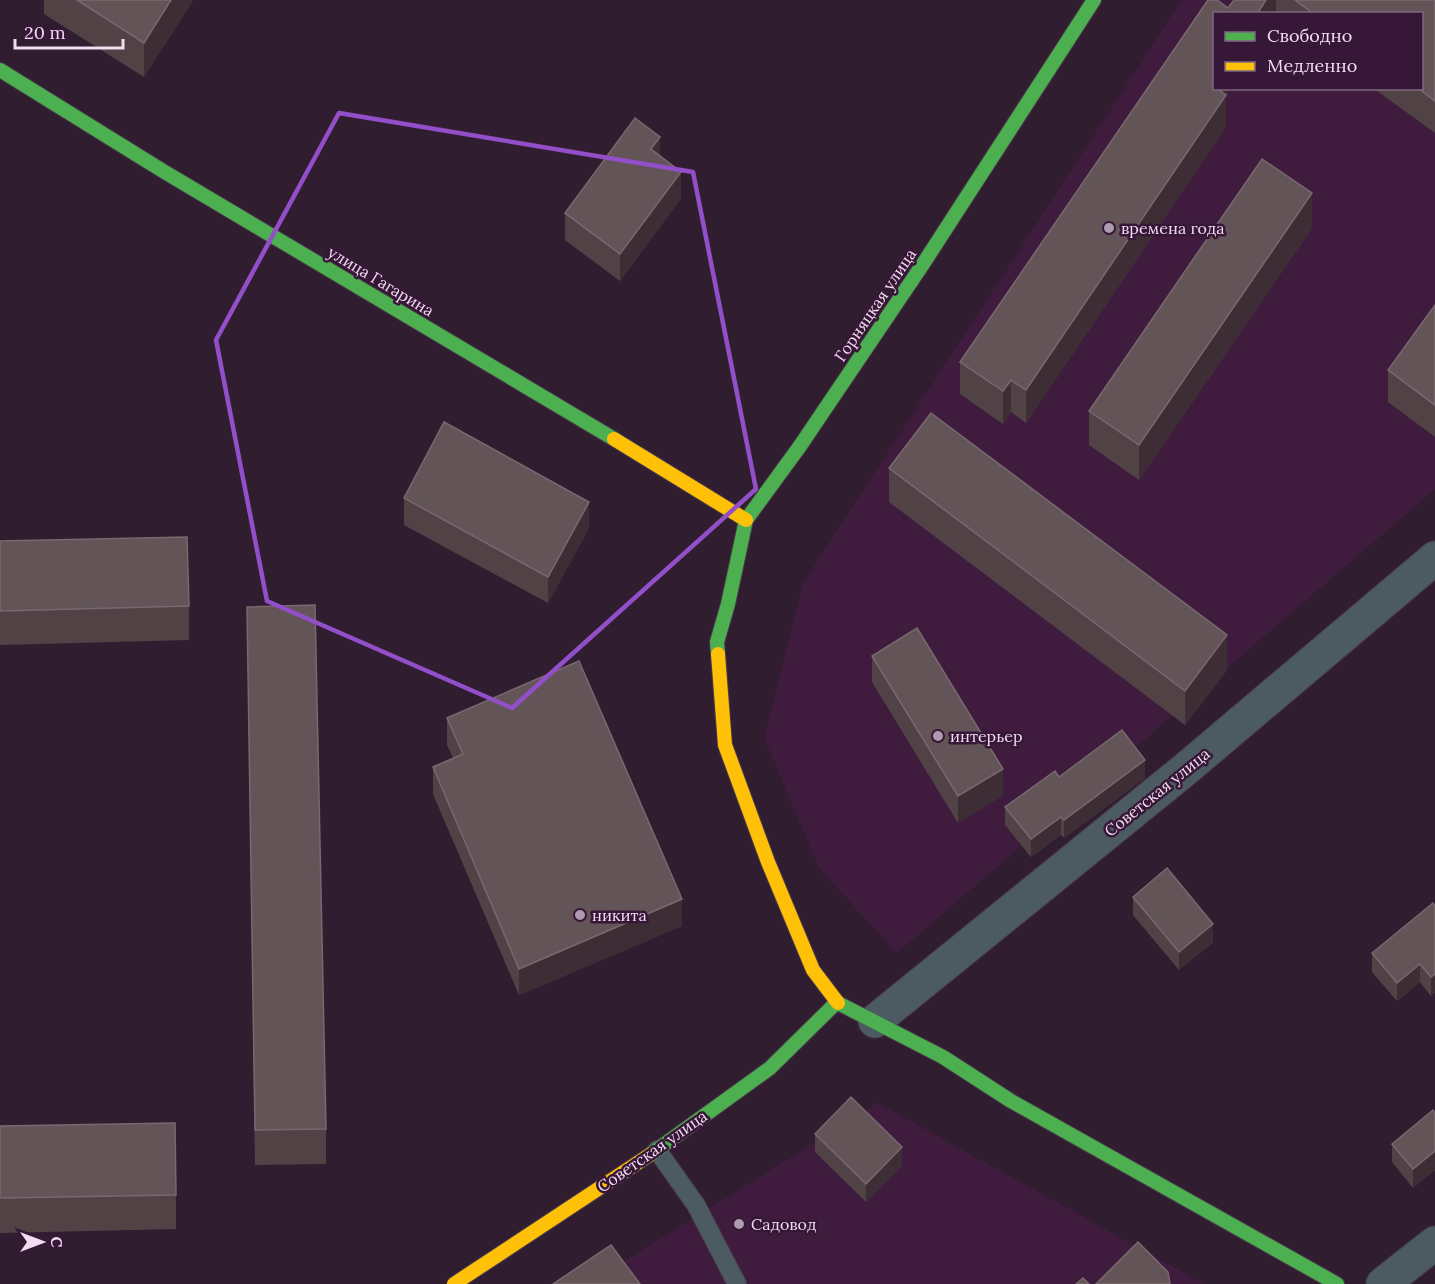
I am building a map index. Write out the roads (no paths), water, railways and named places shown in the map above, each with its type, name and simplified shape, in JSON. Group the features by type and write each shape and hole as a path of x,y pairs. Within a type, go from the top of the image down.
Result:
{"main road":[{"name":"Горняцкая улица","path":"837,1002 813,969 768,862 725,745 717,642 728,604 746,520 800,446 923,264 1094,0"},
{"name":"улица Гагарина","path":"0,70 163,171 515,379 746,520"},
{"path":"837,1002 943,1057 1011,1101 1337,1284"},
{"name":"Советская улица","path":"454,1284 657,1150 770,1068 837,1002"}],"street":[{"name":"Советская улица","path":"875,1021 1182,772 1435,558"},
{"path":"1383,1284 1435,1243"}],"lane":[{"path":"657,1150 696,1205 737,1284"}],"place":[{"name":"времена года","path":"1109,228"},
{"name":"интерьер","path":"938,736"},
{"name":"никита","path":"580,915"},
{"name":"Садовод","path":"739,1224"}]}
